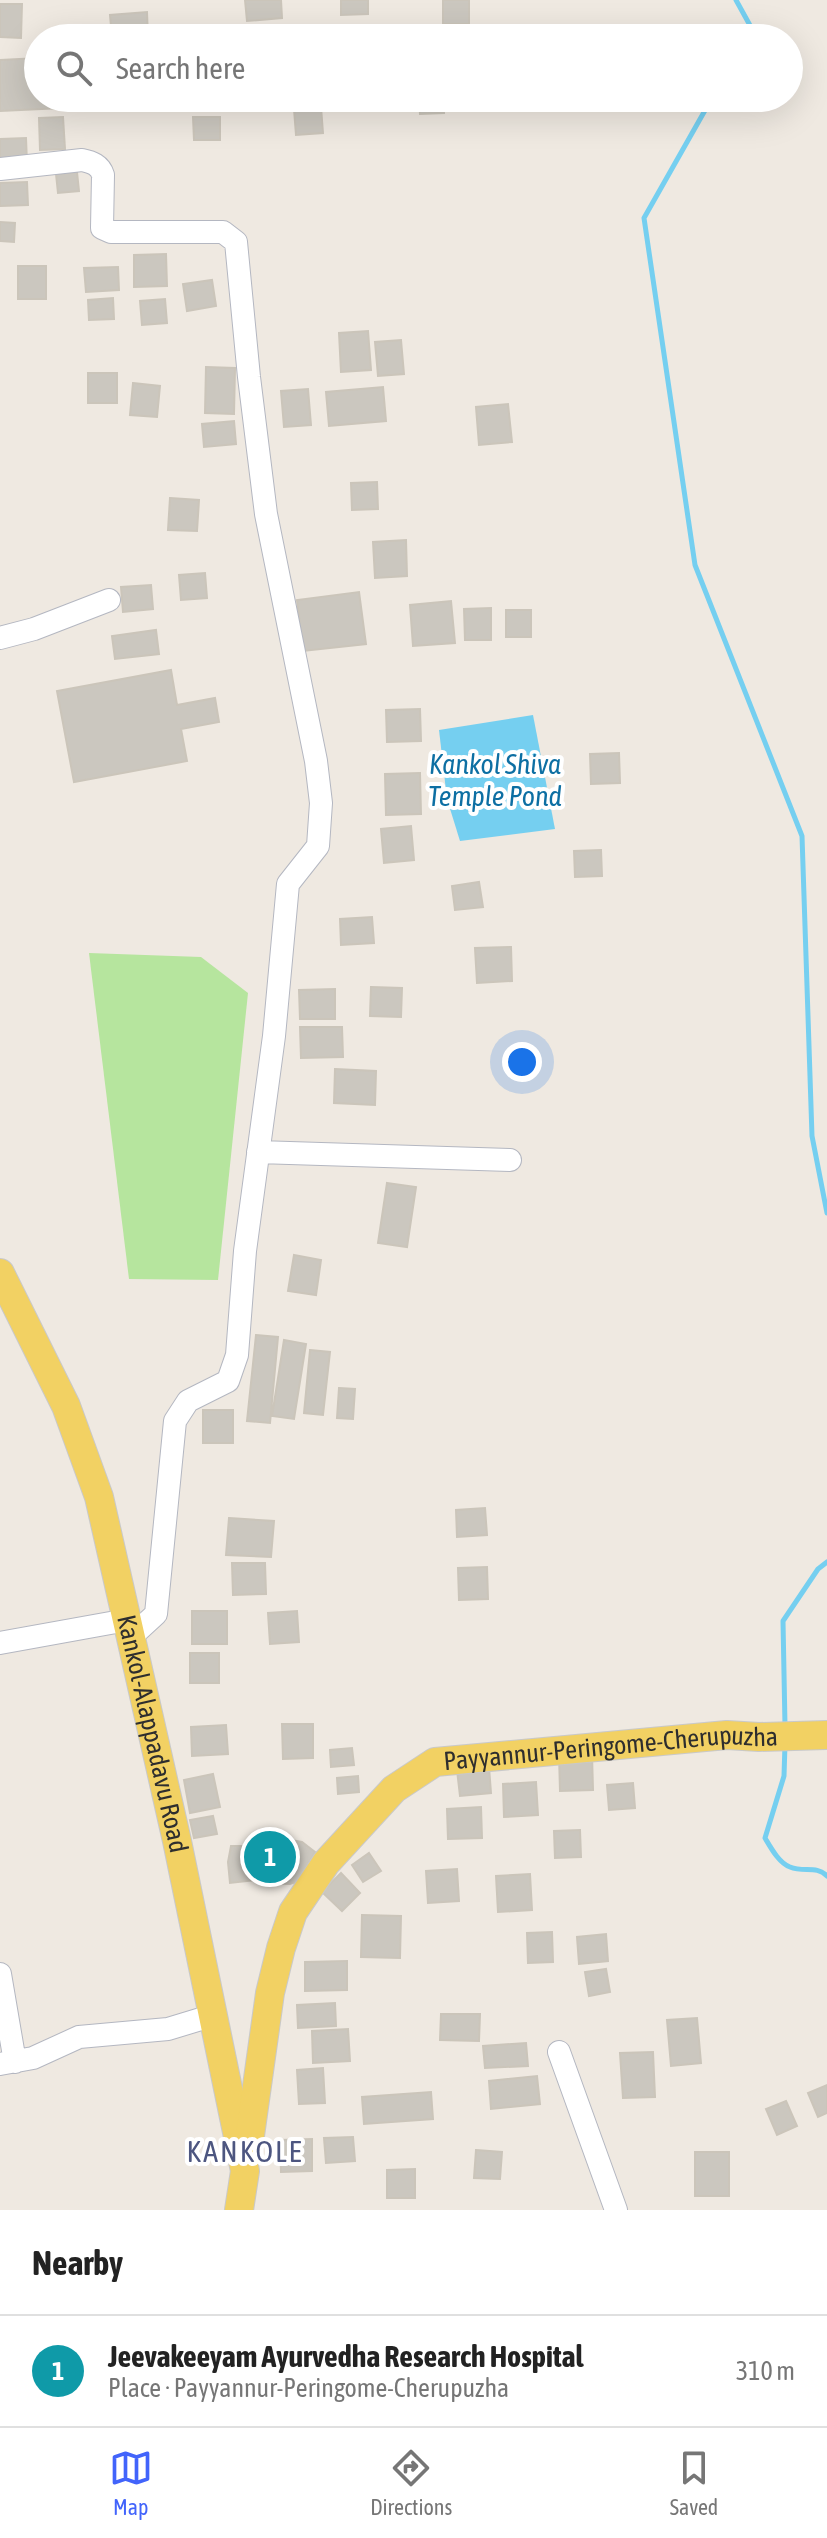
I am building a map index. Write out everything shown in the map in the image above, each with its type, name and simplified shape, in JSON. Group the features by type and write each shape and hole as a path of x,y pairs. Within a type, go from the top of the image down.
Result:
{"main road":[{"name":"Kankol-Alappadavu Road","path":"0,1273 8,1307 66,1406 99,1497 214,2015 245,2171 239,2210"},
{"name":"Payyannur-Peringome-Cherupuzha","path":"245,2171 270,1993 293,1912 326,1863 394,1789 435,1762 727,1735 823,1735"}],"street":[{"path":"0,169 82,160 92,162 103,175 102,228 111,232 223,232 236,242 266,514 316,761 321,803 318,846 288,884 274,1036 245,1251 237,1355 228,1381 188,1401 175,1421 156,1614 129,1628 0,1643"},
{"path":"0,638 34,629 109,600"},
{"path":"258,1152 510,1160"},
{"path":"0,1974 8,2063 33,2058 79,2037 168,2029 214,2015"},
{"path":"559,2052 616,2210"}],"green space":[{"path":"89,953 201,957 248,993 218,1280 129,1279"}],"water":[{"name":"Kankol Shiva Temple Pond","path":"533,715 555,829 460,841 447,799 439,730"}],"building":[{"path":"245,0 281,0 282,18 247,21"},
{"path":"341,0 368,0 368,14 341,15"},
{"path":"443,0 469,0 469,24 443,24"},
{"path":"0,4 22,4 21,38 0,37"},
{"path":"147,12 147,24 111,24 110,15"},
{"path":"24,59 24,110 0,111 0,60"},
{"path":"294,112 321,112 323,133 296,135"},
{"path":"63,117 65,149 40,150 39,118"},
{"path":"193,117 220,117 220,140 194,140"},
{"path":"26,138 27,163 0,165 0,139"},
{"path":"77,172 79,191 58,193 56,174"},
{"path":"27,182 28,205 0,206 0,183"},
{"path":"0,222 15,223 14,242 0,241"},
{"path":"166,254 167,286 134,287 134,255"},
{"path":"18,266 46,266 46,299 18,299"},
{"path":"118,267 119,290 86,292 84,268"},
{"path":"212,280 216,306 187,311 183,284"},
{"path":"113,298 114,319 89,320 88,300"},
{"path":"165,299 167,323 142,325 140,301"},
{"path":"368,331 371,370 341,372 339,333"},
{"path":"401,340 404,374 378,376 375,342"},
{"path":"206,367 235,368 234,414 205,413"},
{"path":"88,373 117,373 117,403 88,403"},
{"path":"133,383 160,386 157,417 130,415"},
{"path":"383,387 386,421 329,426 326,392"},
{"path":"308,389 311,425 284,427 281,391"},
{"path":"508,404 512,442 479,445 476,407"},
{"path":"234,421 236,444 204,447 202,424"},
{"path":"377,482 378,509 352,510 351,483"},
{"path":"170,498 199,500 197,531 168,530"},
{"path":"406,540 407,576 375,578 373,542"},
{"path":"205,573 207,598 181,600 179,575"},
{"path":"151,585 153,609 123,612 121,587"},
{"path":"359,592 366,644 303,651 297,600"},
{"path":"451,601 455,643 413,646 410,605"},
{"path":"491,608 491,640 465,640 464,609"},
{"path":"506,610 531,610 531,637 506,637"},
{"path":"156,630 159,654 115,659 112,636"},
{"path":"171,670 177,705 215,698 219,722 181,729 187,761 74,782 57,691"},
{"path":"420,709 421,741 387,742 386,710"},
{"path":"619,753 620,783 591,784 590,754"},
{"path":"420,773 421,814 386,815 385,774"},
{"path":"411,826 414,860 384,863 381,829"},
{"path":"601,850 602,876 575,877 574,851"},
{"path":"479,882 483,907 455,910 452,886"},
{"path":"372,917 374,943 341,945 340,919"},
{"path":"511,947 512,981 477,983 475,948"},
{"path":"371,987 402,988 401,1017 370,1016"},
{"path":"335,989 335,1019 300,1019 299,990"},
{"path":"300,1027 342,1027 343,1057 301,1058"},
{"path":"335,1069 376,1071 375,1105 334,1103"},
{"path":"387,1183 416,1187 407,1247 378,1243"},
{"path":"294,1255 321,1260 316,1295 288,1291"},
{"path":"256,1335 278,1337 270,1423 247,1421"},
{"path":"284,1340 306,1344 294,1419 272,1416"},
{"path":"310,1350 330,1352 323,1415 304,1413"},
{"path":"339,1388 355,1389 353,1419 337,1418"},
{"path":"203,1410 233,1410 233,1443 203,1443"},
{"path":"485,1508 487,1535 457,1537 456,1510"},
{"path":"229,1518 274,1521 271,1557 226,1555"},
{"path":"232,1563 265,1563 266,1594 233,1595"},
{"path":"487,1567 488,1599 459,1600 458,1568"},
{"path":"192,1611 227,1611 227,1644 192,1644"},
{"path":"297,1611 299,1642 270,1644 268,1613"},
{"path":"190,1653 219,1653 219,1683 190,1683"},
{"path":"282,1724 313,1724 313,1758 283,1759"},
{"path":"226,1725 228,1754 192,1756 191,1727"},
{"path":"352,1748 354,1765 331,1767 330,1750"},
{"path":"592,1754 593,1790 560,1791 559,1755"},
{"path":"489,1767 491,1793 460,1796 457,1770"},
{"path":"213,1774 220,1807 190,1813 184,1780"},
{"path":"358,1776 359,1792 338,1794 337,1778"},
{"path":"536,1782 538,1815 504,1817 503,1784"},
{"path":"633,1783 635,1808 609,1810 607,1785"},
{"path":"481,1807 482,1838 448,1839 447,1809"},
{"path":"213,1816 217,1834 194,1838 190,1820"},
{"path":"580,1830 581,1857 555,1858 554,1831"},
{"path":"250,1841 302,1842 315,1852 299,1881 290,1884 265,1883 264,1879 230,1883 228,1862 231,1846 247,1846"},
{"path":"369,1853 381,1871 363,1882 352,1865"},
{"path":"457,1869 459,1901 428,1903 426,1871"},
{"path":"341,1873 360,1893 342,1911 322,1892"},
{"path":"530,1874 532,1910 498,1912 496,1876"},
{"path":"362,1915 401,1916 400,1958 361,1957"},
{"path":"552,1932 553,1962 528,1963 527,1933"},
{"path":"606,1934 608,1961 579,1964 577,1937"},
{"path":"347,1961 347,1990 305,1991 305,1962"},
{"path":"606,1969 610,1992 589,1996 585,1972"},
{"path":"335,2003 336,2026 298,2028 297,2005"},
{"path":"441,2014 480,2014 479,2041 440,2040"},
{"path":"697,2018 701,2063 671,2066 667,2020"},
{"path":"348,2029 350,2061 313,2063 312,2031"},
{"path":"526,2043 528,2066 485,2068 483,2046"},
{"path":"653,2052 655,2097 623,2098 620,2053"},
{"path":"323,2068 325,2103 299,2104 297,2070"},
{"path":"537,2076 540,2104 491,2109 489,2081"},
{"path":"827,2085 827,2113 818,2117 808,2093"},
{"path":"431,2092 433,2119 364,2124 362,2097"},
{"path":"786,2101 797,2126 777,2135 766,2109"},
{"path":"353,2137 355,2161 326,2163 324,2138"},
{"path":"312,2139 312,2171 281,2172 280,2140"},
{"path":"476,2150 502,2152 500,2179 474,2178"},
{"path":"695,2152 729,2152 729,2196 695,2196"},
{"path":"415,2169 415,2198 387,2198 387,2170"}],"waterway":[{"path":"736,0 749,24"},
{"path":"704,112 644,218 695,565 802,836 812,1136 827,1213"},
{"path":"785,1726 783,1621 818,1569 827,1562"},
{"path":"785,1744 784,1776 765,1838 786,1865 819,1871 827,1876"}],"place":[{"name":"Jeevakeeyam Ayurvedha Research Hospital","path":"270,1857"}],"district":[{"name":"KANKOLE","path":"245,2151"}]}
